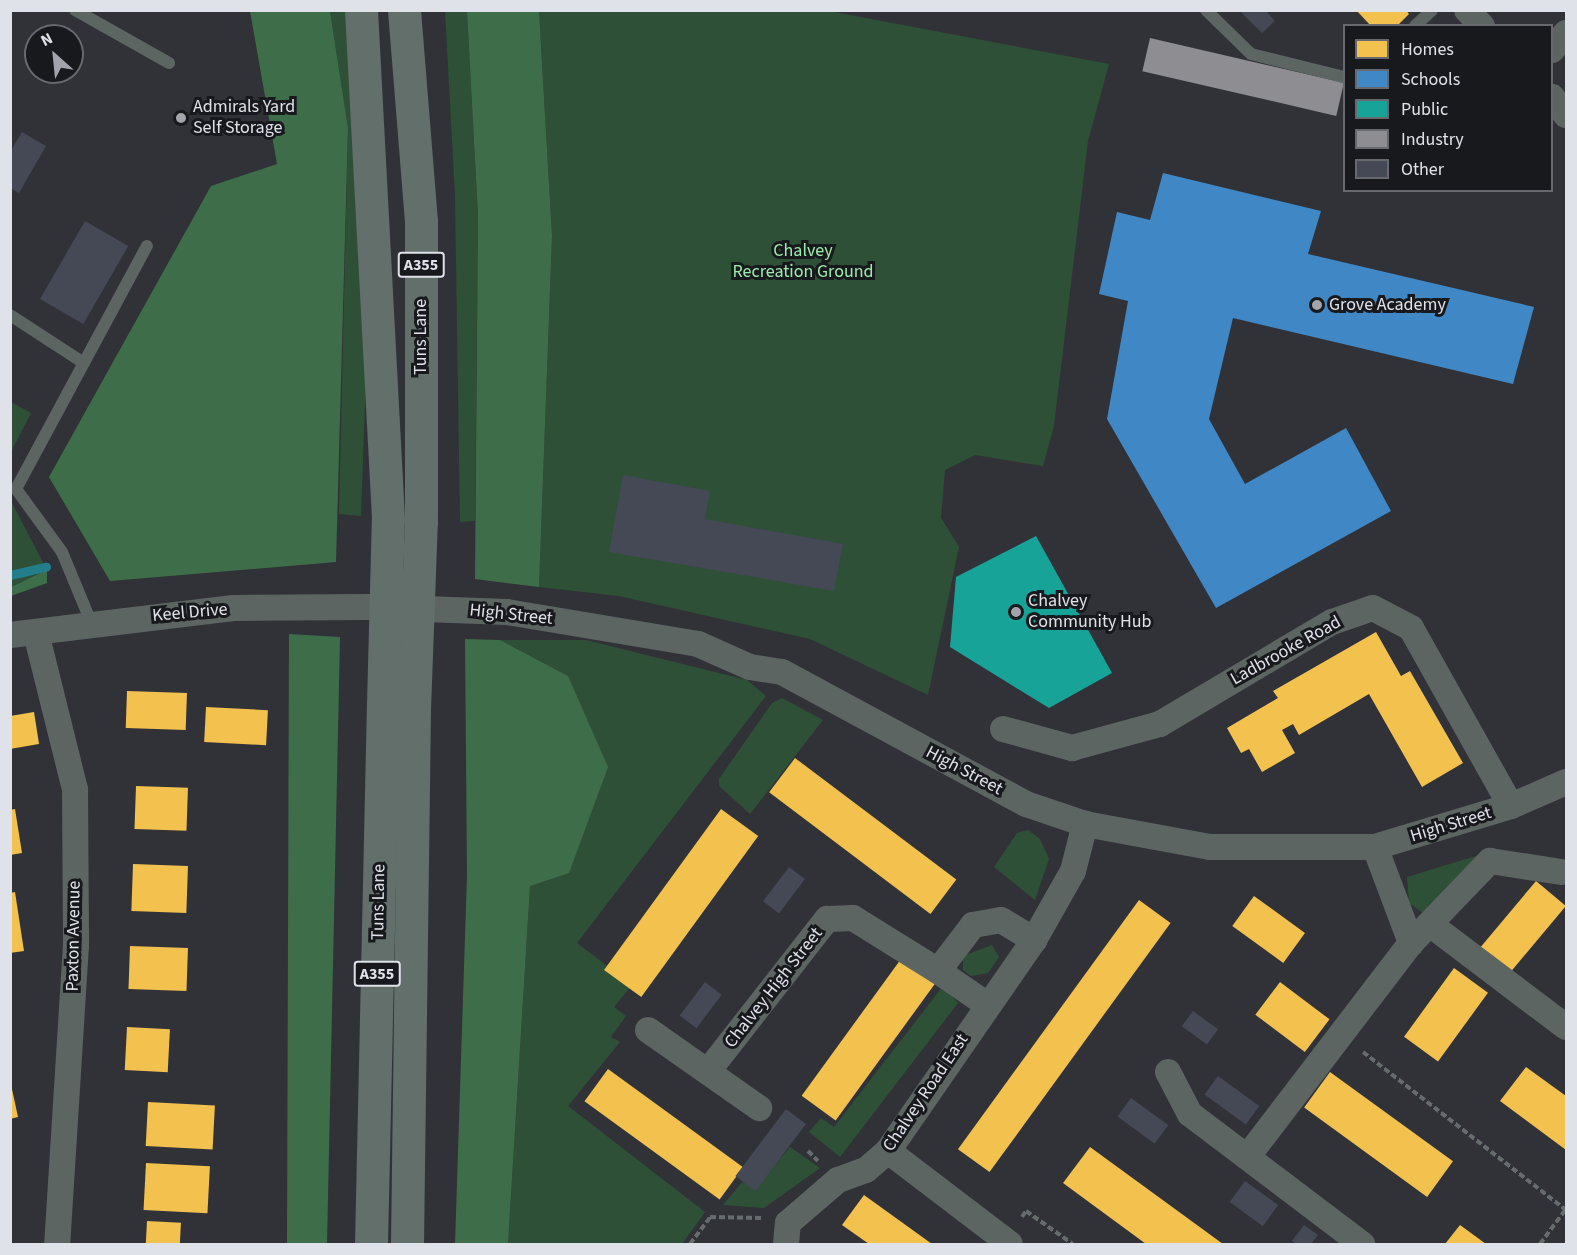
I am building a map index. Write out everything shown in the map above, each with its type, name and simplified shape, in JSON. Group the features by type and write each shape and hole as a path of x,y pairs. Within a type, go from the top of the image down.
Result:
{"main road":[{"name":"A355","path":"361,10 399,706"},
{"name":"Tuns Lane","path":"371,1245 399,706 421,520 421,221 404,10"},
{"name":"Tuns Lane","path":"399,706 407,1245"}],"street":[{"path":"1467,10 1480,24"},
{"path":"1553,48 1566,33"},
{"path":"1553,99 1566,114"},
{"name":"Keel Drive","path":"23,634 91,622 233,608 370,607"},
{"name":"High Street","path":"370,607 507,612 698,644 750,666 782,672 1026,804 1085,824 1210,847 1375,847 1511,806 1566,782"},
{"name":"Ladbrooke Road","path":"1003,729 1072,748 1160,724 1332,622 1372,608 1411,628 1511,806"},
{"name":"Paxton Avenue","path":"23,634 75,790 76,945 57,1245"},
{"name":"Chalvey Road East","path":"787,1234 838,1180 866,1170 888,1151 986,1004 1034,940 1073,871 1085,824"},
{"path":"1375,847 1411,943"},
{"path":"1248,1156 1411,943 1431,925 1490,861 1561,872"},
{"name":"Chalvey High Street","path":"709,1070 827,919 853,918 938,970"},
{"path":"986,1004 938,970 973,925 1001,920 1034,940"},
{"path":"1431,925 1566,1027"},
{"path":"648,1030 709,1070 759,1108"},
{"path":"1168,1072 1190,1114 1362,1245"},
{"path":"888,1151 1007,1242"}],"lane":[{"path":"75,10 169,63"},
{"path":"1206,10 1251,54 1343,77"},
{"path":"1417,24 1432,10"},
{"path":"91,622 62,552 16,489 147,246"},
{"path":"10,315 84,363"}],"path":[{"path":"1342,1035 1566,1209 1540,1245"},
{"path":"1007,1242 1026,1211 1073,1245"},
{"path":"690,1245 710,1217 733,1214 787,1234"}],"green space":[{"path":"250,11 330,11 348,128 336,562 110,581 49,477 211,186 277,164"},
{"path":"330,11 352,11 368,321 361,516 339,514 348,128"},
{"path":"445,11 467,11 478,215 475,521 460,522 455,196"},
{"path":"467,11 539,11 552,236 539,587 475,579 478,215"},
{"name":"Chalvey Recreation Ground","path":"539,11 829,11 1109,64 1088,141 1054,426 1043,466 975,455 945,470 941,518 959,547 928,695 810,639 619,596 539,587 552,236"},
{"path":"11,402 31,413 11,452"},
{"path":"10,499 47,570 11,587 10,587"},
{"path":"47,570 47,583 11,596 11,587"},
{"path":"289,634 340,637 327,1244 287,1244"},
{"path":"465,639 500,640 568,676 608,767 569,873 530,886 508,1244 455,1244 467,875"},
{"path":"500,640 586,640 747,680 766,696 577,943 632,985 614,1007 626,1016 611,1037 620,1042 568,1106 705,1212 682,1244 508,1244 530,885 568,676"},
{"path":"782,698 823,720 750,814 719,786 719,779 772,703"},
{"path":"1028,830 1040,839 1049,859 1035,900 994,867 1017,833"},
{"path":"1476,856 1435,910 1423,913 1409,903 1407,877"},
{"path":"992,945 999,957 988,973 971,976 963,970 963,956"},
{"path":"943,986 958,1003 840,1157 809,1132 821,1118 834,1127"},
{"path":"790,1147 820,1168 764,1208 723,1205 743,1181 756,1188"}],"building: Homes":[{"path":"1356,10 1406,10 1409,14 1399,24 1369,24"},
{"path":"1376,632 1401,676 1410,671 1463,763 1422,787 1369,694 1299,735 1293,724 1282,730 1295,753 1262,772 1249,749 1241,753 1227,728 1278,698 1273,691"},
{"path":"127,691 187,693 186,730 126,728"},
{"path":"206,707 268,710 266,745 204,742"},
{"path":"34,712 39,744 10,749 10,716"},
{"path":"795,758 956,880 930,914 769,792"},
{"path":"136,786 188,788 186,831 134,829"},
{"path":"15,809 22,853 10,855 10,810"},
{"path":"721,809 758,836 641,997 604,970"},
{"path":"133,864 188,866 186,913 131,911"},
{"path":"1536,881 1566,906 1510,973 1480,948"},
{"path":"15,892 24,951 10,953 10,893"},
{"path":"1254,896 1305,933 1283,963 1232,926"},
{"path":"1139,900 1171,923 990,1172 958,1149"},
{"path":"130,946 188,948 186,991 128,989"},
{"path":"901,959 935,984 836,1120 802,1096"},
{"path":"1454,968 1488,993 1438,1061 1404,1037"},
{"path":"1280,982 1330,1019 1305,1052 1255,1015"},
{"path":"127,1027 170,1029 168,1072 125,1070"},
{"path":"1526,1067 1566,1096 1566,1150 1500,1101"},
{"path":"608,1069 743,1167 720,1200 584,1101"},
{"path":"1330,1072 1453,1161 1427,1197 1304,1108"},
{"path":"10,1080 18,1117 10,1119"},
{"path":"148,1102 215,1106 213,1149 146,1146"},
{"path":"1090,1147 1223,1244 1146,1244 1063,1183"},
{"path":"146,1163 210,1166 207,1213 144,1210"},
{"path":"864,1195 932,1244 869,1244 842,1225"},
{"path":"147,1221 181,1223 180,1244 146,1244"},
{"path":"1460,1225 1486,1244 1445,1244"}],"building: Schools":[{"path":"1163,173 1321,211 1308,254 1534,307 1513,384 1233,318 1209,419 1245,484 1346,428 1391,511 1216,608 1107,419 1128,301 1099,294 1117,212 1150,220"}],"building: Public":[{"name":"Chalvey Community Hub","path":"1036,536 1112,673 1049,708 950,647 956,577"}],"building: Industry":[{"path":"1150,38 1343,83 1336,116 1142,71"}],"building: Other":[{"path":"1239,10 1265,10 1275,21 1262,33"},
{"path":"22,132 46,146 19,193 10,188 10,152"},
{"path":"85,221 128,246 83,324 40,299"},
{"path":"623,475 710,491 705,519 843,544 834,591 609,552"},
{"path":"789,867 805,879 779,913 763,901"},
{"path":"705,982 722,995 696,1028 680,1016"},
{"path":"1193,1011 1218,1029 1207,1045 1182,1026"},
{"path":"1218,1076 1259,1106 1246,1125 1204,1095"},
{"path":"1131,1098 1168,1125 1155,1144 1117,1117"},
{"path":"786,1109 806,1124 755,1191 735,1176"},
{"path":"1245,1181 1278,1205 1263,1226 1230,1202"},
{"path":"1304,1225 1318,1235 1311,1244 1296,1244 1292,1241"}],"waterway":[{"path":"10,575 46,567"}],"place":[{"name":"Admirals Yard Self Storage","path":"181,118"},
{"name":"Grove Academy","path":"1317,305"},
{"name":"Chalvey Community Hub","path":"1016,612"}]}
